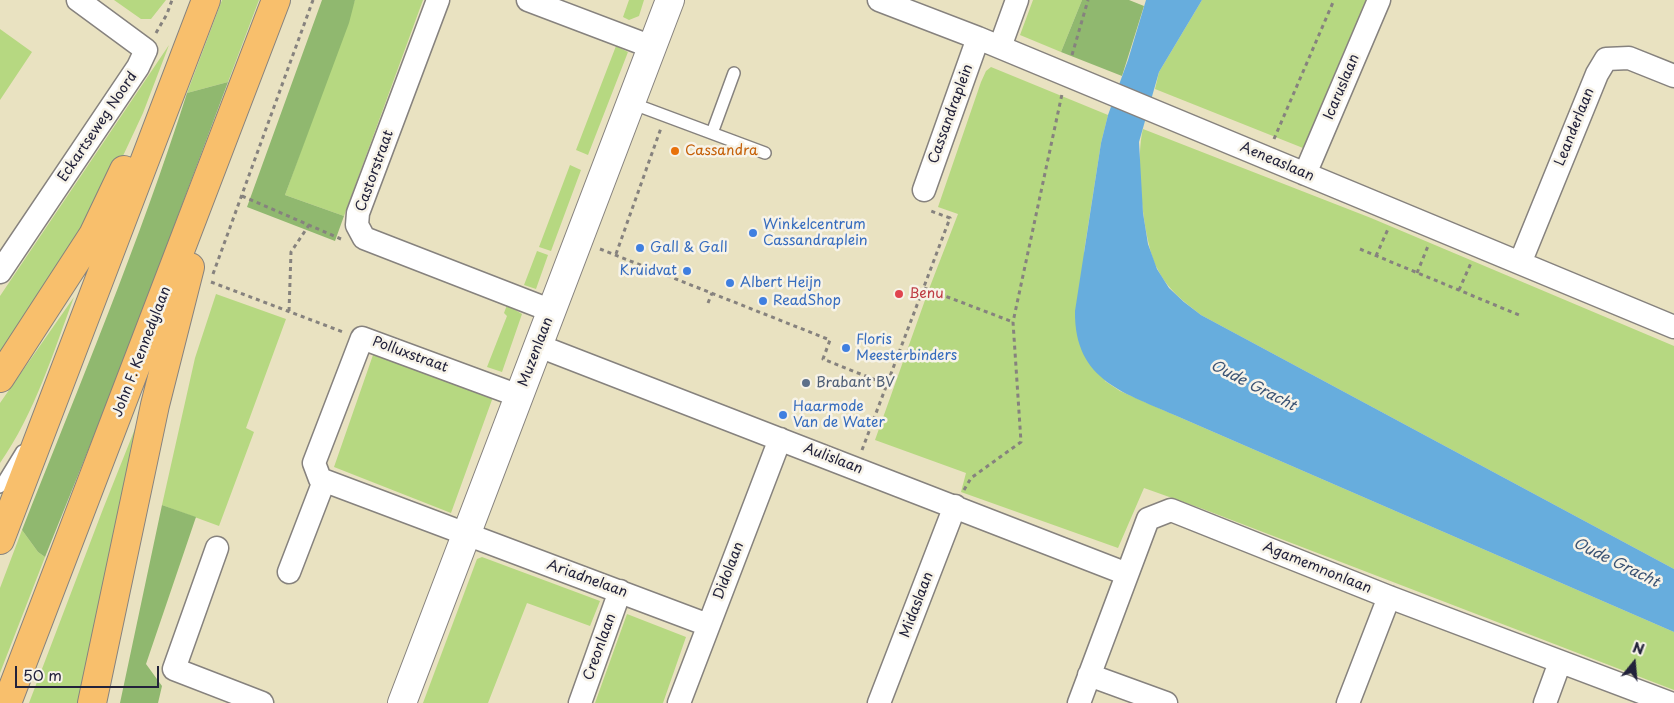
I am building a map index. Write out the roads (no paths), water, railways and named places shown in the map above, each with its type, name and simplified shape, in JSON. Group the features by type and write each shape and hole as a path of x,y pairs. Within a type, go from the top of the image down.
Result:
{"main road":[{"path":"0,540 206,0"},
{"name":"John F. Kennedylaan","path":"7,703 276,0"},
{"path":"0,378 93,235 120,176 167,101"},
{"path":"92,703 155,405 216,157"}],"street":[{"name":"Eckartseweg Noord","path":"0,272 138,67 146,50 78,0"},
{"name":"Castorstraat","path":"438,0 358,213 358,225 364,238 552,311"},
{"path":"528,0 652,47"},
{"name":"Muzenlaan","path":"402,703 670,0"},
{"name":"Aeneaslaan","path":"880,0 1066,74 1674,327"},
{"path":"1000,47 1017,0"},
{"name":"Icaruslaan","path":"1305,174 1379,0"},
{"name":"Cassandraplein","path":"924,190 978,38"},
{"name":"Leanderlaan","path":"1520,263 1597,74 1606,59 1630,58 1674,76"},
{"name":"Polluxstraat","path":"324,480 320,479 314,463 362,338 519,396"},
{"name":"Aulislaan","path":"538,346 1127,574"},
{"name":"Didolaan","path":"679,703 780,439"},
{"path":"289,572 324,480 466,535"},
{"name":"Midaslaan","path":"879,703 955,506"},
{"name":"Agamemnonlaan","path":"1079,703 1148,519 1172,510 1389,597 1670,703"},
{"name":"Ariadnelaan","path":"466,535 708,625"},
{"path":"218,548 174,669 262,703"},
{"name":"Creonlaan","path":"580,703 620,591"},
{"path":"1348,703 1389,597"},
{"path":"1545,703 1560,662"},
{"path":"1089,675 1166,703"}],"lane":[{"path":"712,134 734,73"},
{"path":"631,103 765,153"},
{"path":"0,487 55,396"}],"water":[{"name":"Oude Gracht","path":"1146,0 1202,0 1159,72 1139,142 1143,213 1148,244 1157,269 1169,288 1201,315 1674,569 1674,632 1140,400 1107,382 1093,369 1083,354 1077,335 1075,311 1101,143 1108,115 1128,60"}],"place":[{"name":"Cassandra","path":"675,151"},
{"name":"Winkelcentrum Cassandraplein","path":"753,233"},
{"name":"Gall & Gall","path":"640,248"},
{"name":"Kruidvat","path":"687,271"},
{"name":"Albert Heijn","path":"730,283"},
{"name":"Benu","path":"899,294"},
{"name":"ReadShop","path":"763,301"},
{"name":"Floris Meesterbinders","path":"846,348"},
{"name":"Brabant BV","path":"806,383"},
{"name":"Haarmode Van de Water","path":"783,415"}]}
